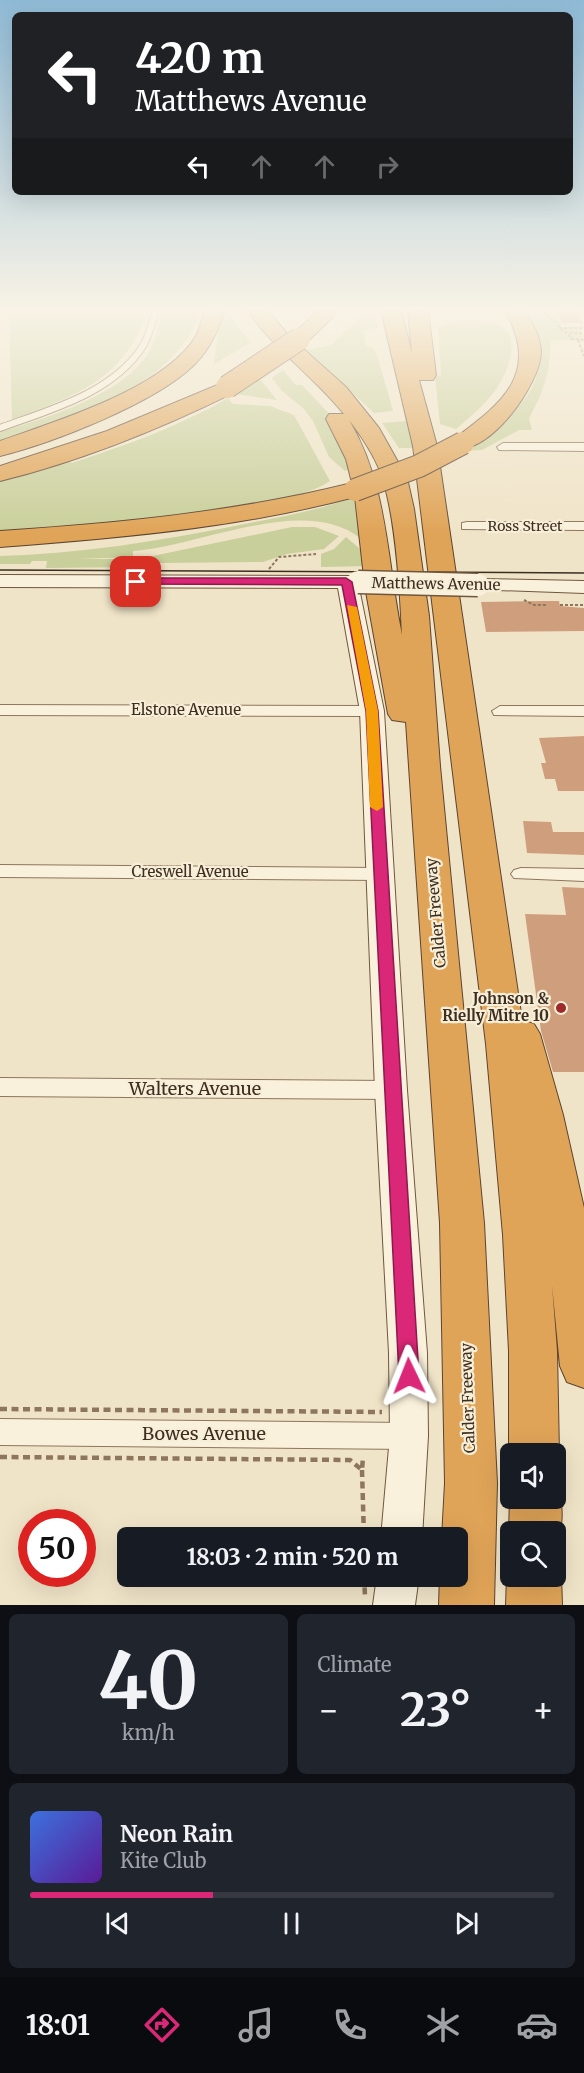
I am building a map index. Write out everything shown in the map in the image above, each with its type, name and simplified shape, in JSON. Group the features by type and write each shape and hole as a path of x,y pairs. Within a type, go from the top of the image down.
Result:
{"highway":[{"path":"0,449 131,397 154,385"},
{"path":"0,456 205,385"},
{"path":"0,474 124,432 191,405 214,385"},
{"name":"Calder Freeway","path":"328,385 354,410 381,449 394,478 402,509 415,616 424,766 462,1223 471,1483 466,1605"},
{"path":"410,385 425,446 506,1044 525,1235 533,1350 534,1443"},
{"path":"425,385 427,405 425,446"},
{"path":"0,552 136,537 285,507 355,490 419,466 463,443 509,404 521,385"},
{"path":"0,538 230,518"},
{"path":"492,940 537,1090 567,1241 584,1366"},
{"path":"458,1605 471,1483"},
{"path":"534,1587 534,1605"}],"main road":[{"path":"0,581 266,582 353,588 372,711 391,1090 408,1353 409,1436 402,1527"},
{"name":"Matthews Avenue","path":"353,588 417,584 584,586"},
{"path":"394,1605 396,1587"}],"street":[{"path":"502,447 584,447"},
{"name":"Ross Street","path":"467,526 584,526"},
{"name":"Elstone Avenue","path":"0,710 372,711"},
{"path":"500,711 584,711"},
{"name":"Creswell Avenue","path":"0,871 380,874"},
{"path":"520,874 584,875"},
{"name":"Walters Avenue","path":"0,1087 391,1090"},
{"name":"Bowes Avenue","path":"0,1432 409,1436"}],"lane":[{"path":"0,428 60,406 96,385"}],"path":[{"path":"266,582 271,563 279,557 316,554"},
{"path":"560,605 584,605"},
{"path":"0,1409 385,1412 387,1403"},
{"path":"362,1470 364,1527"},
{"path":"364,1587 365,1605"}],"green space":[{"path":"11,385 90,385 57,402 12,420"},
{"path":"116,385 135,385 87,410 0,442 0,432 58,413 99,395"},
{"path":"250,385 265,385 277,400 235,394"},
{"path":"277,385 302,385 337,422 358,467 345,471 329,457 313,421 303,408"},
{"path":"344,385 386,385 393,411 374,413"},
{"path":"436,385 499,385 484,404 456,429 440,424"},
{"path":"533,385 544,385 529,418 532,430 519,430 482,450 462,451 510,415"},
{"path":"228,398 233,404 270,406 294,415 330,481 296,495 196,514 0,531 0,480 66,461 72,463 152,435"},
{"path":"408,421 415,448 399,448 382,423"},
{"path":"355,497 358,501 361,539 338,526 311,521 282,522 251,526 133,551 133,557 77,559 140,559 147,563 145,567 46,568 47,561 32,561 30,564 0,564 0,556 89,550 177,537 295,514"},
{"path":"292,527 315,527 339,536 324,549 287,554 263,562 157,563 148,557"},
{"path":"346,537 366,554 369,566 321,567 321,554 334,549"}],"building":[{"path":"559,601 560,606 584,608 584,631 486,632 481,602"},
{"path":"584,736 584,791 558,791 555,779 545,779 541,763 546,763 539,738"},
{"path":"523,821 551,822 553,832 584,832 584,855 527,853"},
{"name":"Johnson & Rielly Mitre 10","path":"562,887 584,888 584,1072 553,1072 541,1031 525,914 566,915"}],"tram line":[{"path":"0,570 584,573"}],"slow traffic":[{"path":"351,607 372,711 377,807"}],"place":[{"name":"Johnson & Rielly Mitre 10","path":"561,1008"}],"route":[{"path":"136,582 346,582 372,711 390,1068 409,1376"}]}
